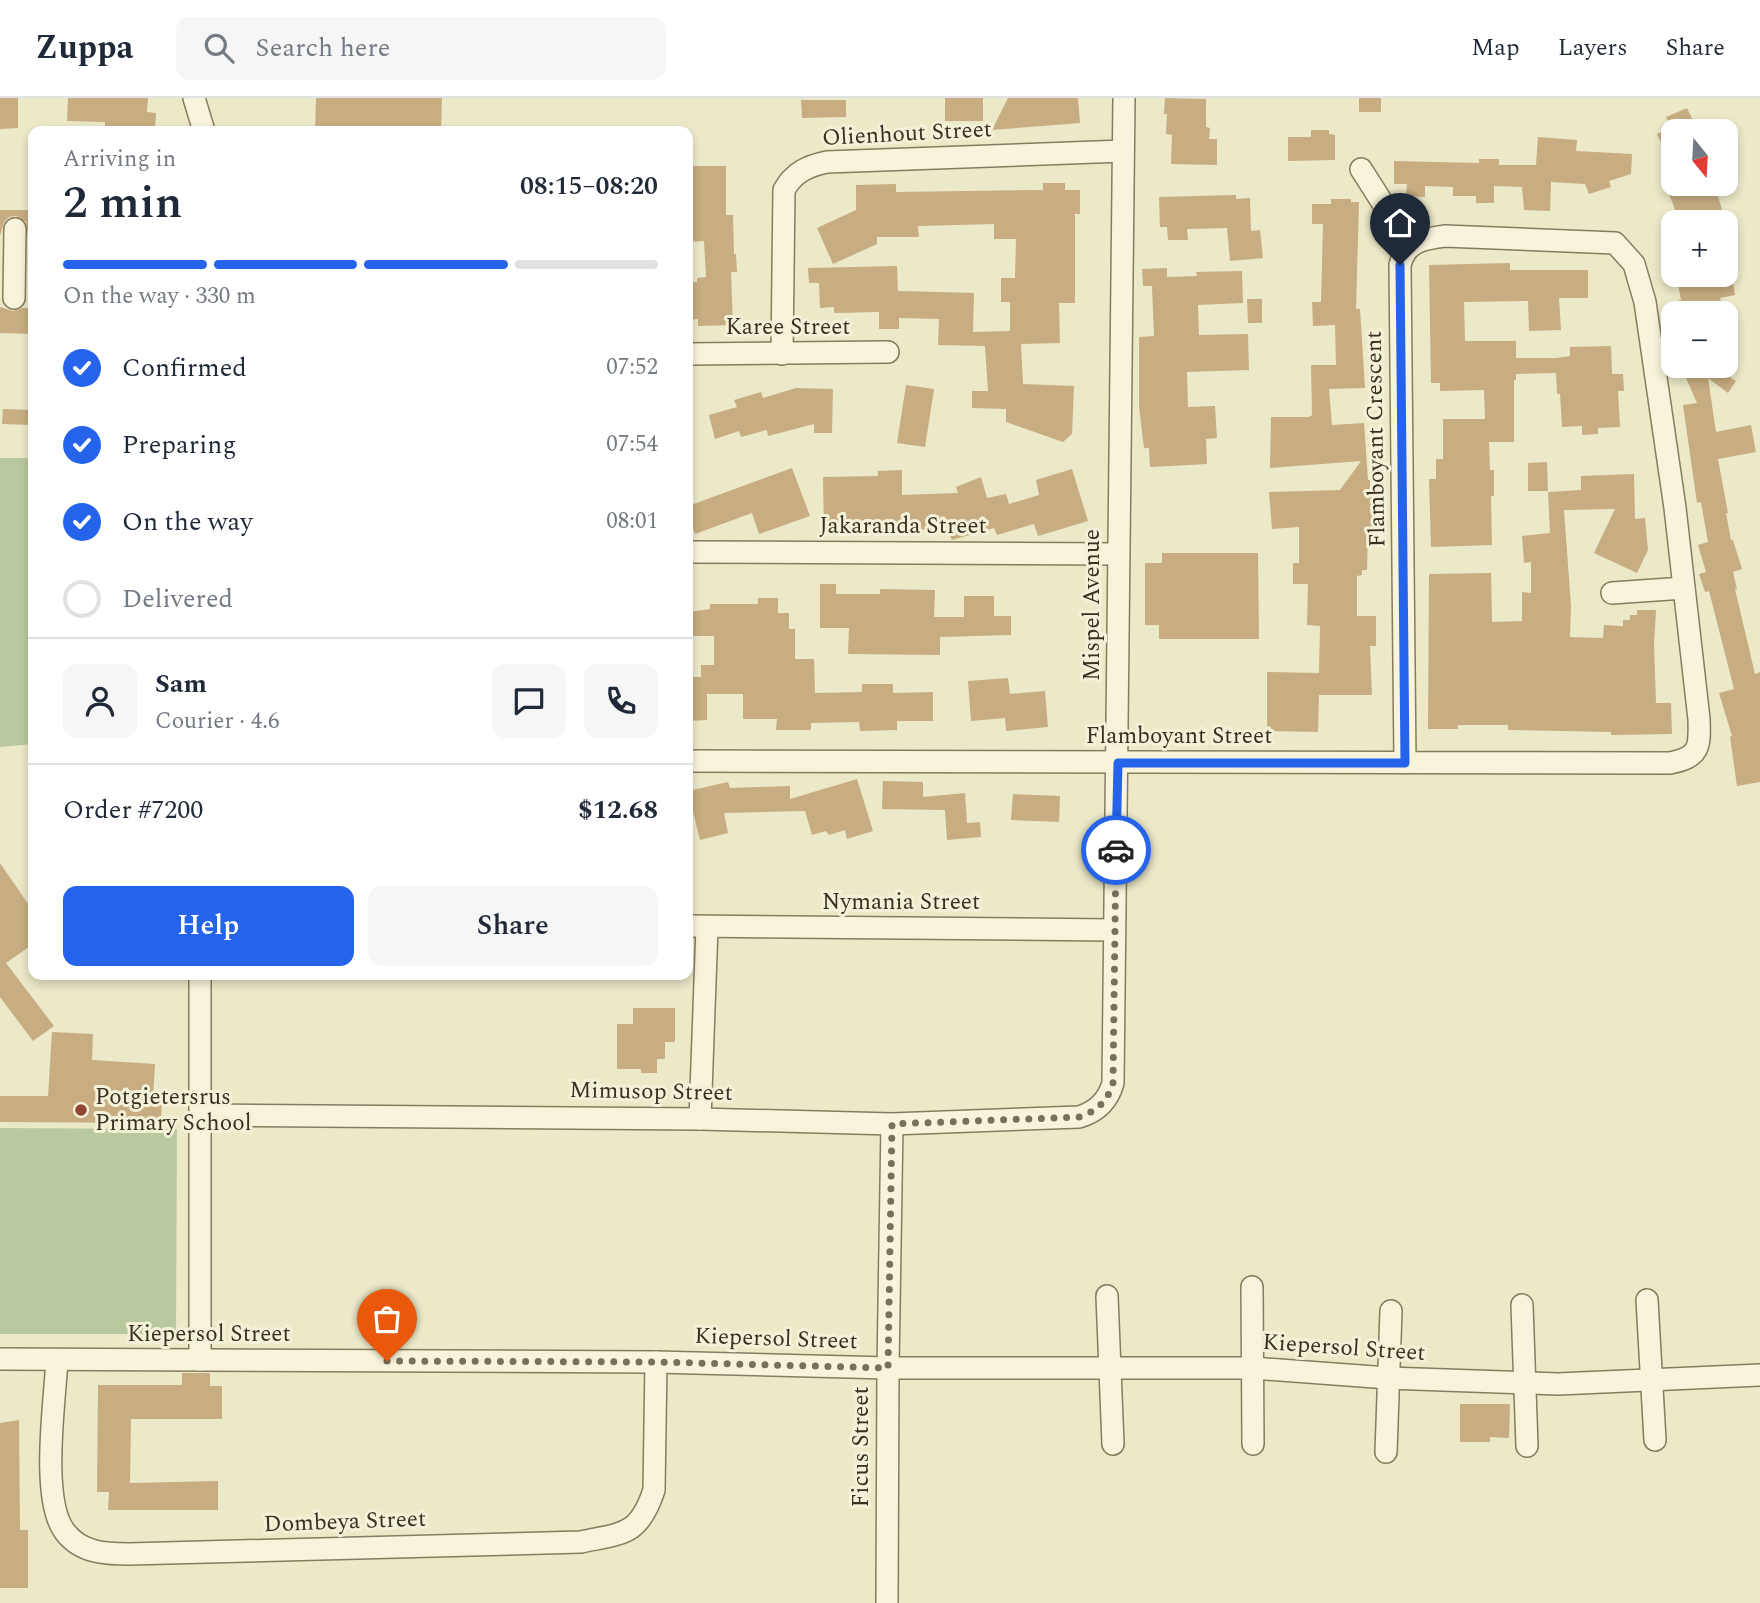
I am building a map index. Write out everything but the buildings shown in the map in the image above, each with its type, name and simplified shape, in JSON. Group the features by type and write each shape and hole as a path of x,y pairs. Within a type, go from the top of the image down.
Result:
{"street":[{"path":"194,98 202,126"},
{"name":"Mispel Avenue","path":"1099,1107 1110,1095 1113,1083 1124,98"},
{"name":"Olienhout Street","path":"782,354 785,190 789,181 810,165 827,162 1123,151"},
{"path":"1362,169 1410,246 1426,239 1445,236 1615,243 1625,252 1639,275 1684,588 1612,593"},
{"path":"9,303 10,241"},
{"name":"Flamboyant Crescent","path":"1405,763 1400,265 1403,254 1410,246"},
{"name":"Karee Street","path":"693,354 888,352"},
{"name":"Jakaranda Street","path":"693,552 1117,554"},
{"name":"Flamboyant Street","path":"693,761 1670,764 1685,761 1700,743 1684,588"},
{"path":"698,926 700,1119"},
{"name":"Nymania Street","path":"698,926 1113,930"},
{"path":"200,980 200,1360"},
{"name":"Mimusop Street","path":"200,1115 700,1119 892,1124 1079,1117 1099,1107"},
{"name":"Ficus Street","path":"887,1603 892,1124"},
{"path":"1252,1287 1253,1444"},
{"path":"1107,1296 1113,1444"},
{"path":"1647,1300 1655,1440"},
{"path":"1522,1305 1527,1446"},
{"path":"1386,1452 1391,1311"},
{"name":"Kiepersol Street","path":"0,1359 656,1362 888,1368 1252,1368 1525,1384 1760,1375"},
{"name":"Dombeya Street","path":"57,1360 51,1475 57,1514 65,1532 83,1547 101,1554 129,1555 581,1542 630,1530 641,1520 654,1490 656,1362"}],"green space":[{"path":"0,458 28,458 28,744 0,747"},
{"path":"0,1128 177,1129 176,1334 0,1334"}],"way so far":[{"path":"387,1361 656,1362 888,1368 892,1124 1079,1117 1099,1107 1110,1095 1113,1083 1116,850"}],"place":[{"name":"Potgietersrus Primary School","path":"81,1110"}],"route":[{"path":"1116,850 1118,763 1405,763 1400,265"}]}
